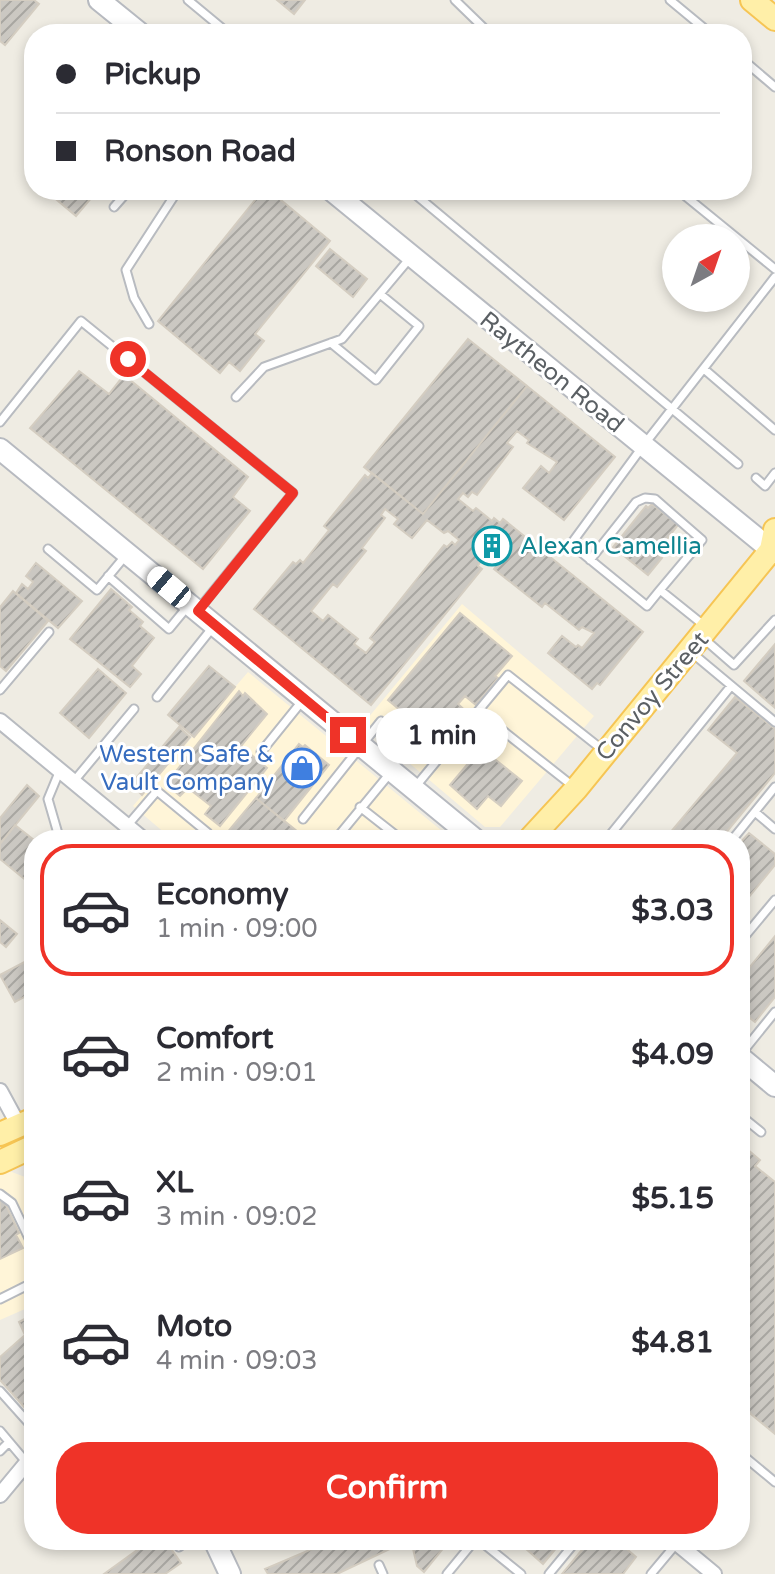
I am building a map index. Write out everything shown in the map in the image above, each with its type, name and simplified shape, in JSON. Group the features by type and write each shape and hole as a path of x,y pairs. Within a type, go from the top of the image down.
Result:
{"main road":[{"path":"752,0 775,19"},
{"name":"Convoy Street","path":"538,830 576,789 774,545"},
{"path":"0,1162 24,1154"}],"street":[{"path":"99,0 129,24"},
{"name":"Raytheon Road","path":"343,200 643,446 774,545"},
{"path":"0,449 464,830"},
{"path":"0,721 132,830"},
{"path":"750,1065 775,1086"},
{"path":"0,1091 18,1126"},
{"path":"0,1495 24,1465"},
{"path":"222,1550 225,1572"},
{"path":"685,1550 714,1574"}],"lane":[{"path":"188,0 217,24"},
{"path":"455,0 480,24"},
{"path":"670,0 699,24"},
{"path":"752,67 775,87"},
{"path":"114,207 120,200"},
{"path":"149,324 134,298 126,270 172,200"},
{"path":"422,200 738,464"},
{"path":"690,200 775,269"},
{"path":"236,397 264,367 342,339 411,256"},
{"path":"590,560 636,502 645,498 655,499 702,540 647,606 590,560 571,544 775,277"},
{"path":"331,343 376,380 419,326 380,294"},
{"path":"0,422 81,321 293,493 194,608 169,629 108,576"},
{"path":"704,369 775,430"},
{"path":"756,478 765,486 775,473"},
{"path":"48,549 97,590 127,553"},
{"path":"660,590 700,639 723,679 775,722"},
{"path":"723,679 775,620"},
{"path":"157,697 215,625"},
{"path":"2,685 49,632"},
{"path":"700,639 734,665"},
{"path":"414,789 508,675 606,752"},
{"path":"614,830 731,686"},
{"path":"261,752 304,698"},
{"path":"74,781 134,709"},
{"path":"478,711 576,789"},
{"path":"303,819 381,721 435,763"},
{"path":"57,830 48,799 60,770"},
{"path":"343,830 392,771"},
{"path":"740,830 775,787"},
{"path":"127,826 157,791 204,830"},
{"path":"360,807 389,830"},
{"path":"755,812 775,829"},
{"path":"750,930 775,900"},
{"path":"750,1043 775,1012"},
{"path":"750,1123 761,1132"},
{"path":"0,1194 12,1203 24,1228"},
{"path":"0,1299 24,1287"},
{"path":"0,1391 24,1418"},
{"path":"0,1431 24,1453"},
{"path":"0,1451 9,1442"},
{"path":"750,1461 775,1482"},
{"path":"447,1574 468,1550"},
{"path":"490,1550 521,1574"},
{"path":"549,1574 569,1550"},
{"path":"651,1574 669,1550"},
{"path":"379,1565 383,1574"}],"shaded area":[{"path":"462,604 594,716 500,827 485,827 363,724"},
{"path":"248,672 441,830 161,830 133,806"},
{"path":"4,1169 24,1177 24,1309 0,1320 0,1171"}],"building":[{"path":"0,0 34,0 39,4 5,45 0,41"},
{"path":"277,0 305,0 294,14"},
{"path":"57,200 90,200 76,216"},
{"path":"255,200 281,200 330,241 255,334 264,341 240,371 229,362 220,373 158,321"},
{"path":"330,249 367,279 353,297 316,266"},
{"path":"468,339 527,386 423,514 364,467"},
{"path":"79,371 109,394 124,375 248,477 233,497 250,511 203,569 30,428"},
{"name":"Alexan Camellia","path":"527,386 615,457 564,520 523,488 541,466 549,473 557,462 527,443 529,440 517,431 507,443 513,447 477,495 472,492 468,497 463,493 458,499 492,521 494,518 500,523 503,519 643,632 600,685 597,683 592,689 548,653 562,636 582,648 594,633 582,627 579,630 545,603 542,607 494,569 497,565 484,553 478,566 482,569 371,705 254,609 293,562 296,564 300,560 303,563 329,530 324,526 365,475 368,478 372,473 423,514","holes":["385,509 398,519 394,524 412,538 427,520 459,540 455,545 452,542 447,547 444,545 370,638 375,642 366,653 354,644 358,639 328,615 323,621 311,611 333,584 337,587 366,551 362,548 385,518 381,515"]},
{"path":"652,504 678,525 656,553 662,558 648,575 613,547 646,506 648,508"},
{"path":"36,563 82,601 58,628 16,593 22,584 28,589 33,582 26,576"},
{"path":"111,589 132,607 129,610 143,622 140,626 154,638 132,666 141,674 130,687 70,639"},
{"path":"13,591 48,621 6,671 0,666 0,607"},
{"path":"460,613 512,656 476,705 465,696 458,704 469,714 447,740 440,733 435,739 388,700"},
{"path":"775,644 775,708 744,681"},
{"path":"209,666 235,687 194,737 168,715"},
{"path":"98,669 126,693 89,738 60,713"},
{"path":"239,691 267,714 241,746 267,768 220,826 205,814 211,806 188,788 180,796 166,784"},
{"path":"735,697 775,729 775,773 728,830 672,830 737,753 708,730"},
{"path":"179,727 190,737 142,795 131,784"},
{"path":"299,744 305,745 329,765 284,821 256,798"},
{"path":"481,748 522,781 501,806 488,796 477,809 450,785"},
{"path":"27,785 39,796 0,844 0,818"},
{"path":"256,798 296,830 229,830"},
{"path":"15,825 24,832 24,879 0,859 0,844"},
{"path":"750,834 775,854 775,865 750,896"},
{"path":"0,920 17,934 6,947 0,942"},
{"path":"775,936 775,997 755,1022 750,1018 750,967"},
{"path":"24,962 24,997 15,1002 0,975"},
{"path":"750,1152 760,1160 755,1166 775,1182 775,1434 750,1413"},
{"path":"0,1200 5,1203 23,1248 0,1259"},
{"path":"24,1336 24,1407 0,1380 0,1357"},
{"path":"137,1550 172,1550 181,1563 165,1574 104,1574"},
{"path":"310,1550 388,1550 337,1574 268,1574 265,1569"},
{"path":"413,1550 442,1550 424,1572 417,1566"},
{"path":"527,1550 555,1550 543,1564"},
{"path":"582,1550 628,1550 636,1557 623,1574 562,1574"}],"place":[{"name":"Alexan Camellia","path":"492,546"},
{"name":"Western Safe & Vault Company","path":"302,768"}],"route":[{"path":"128,359 293,493 198,611 348,735"}]}
